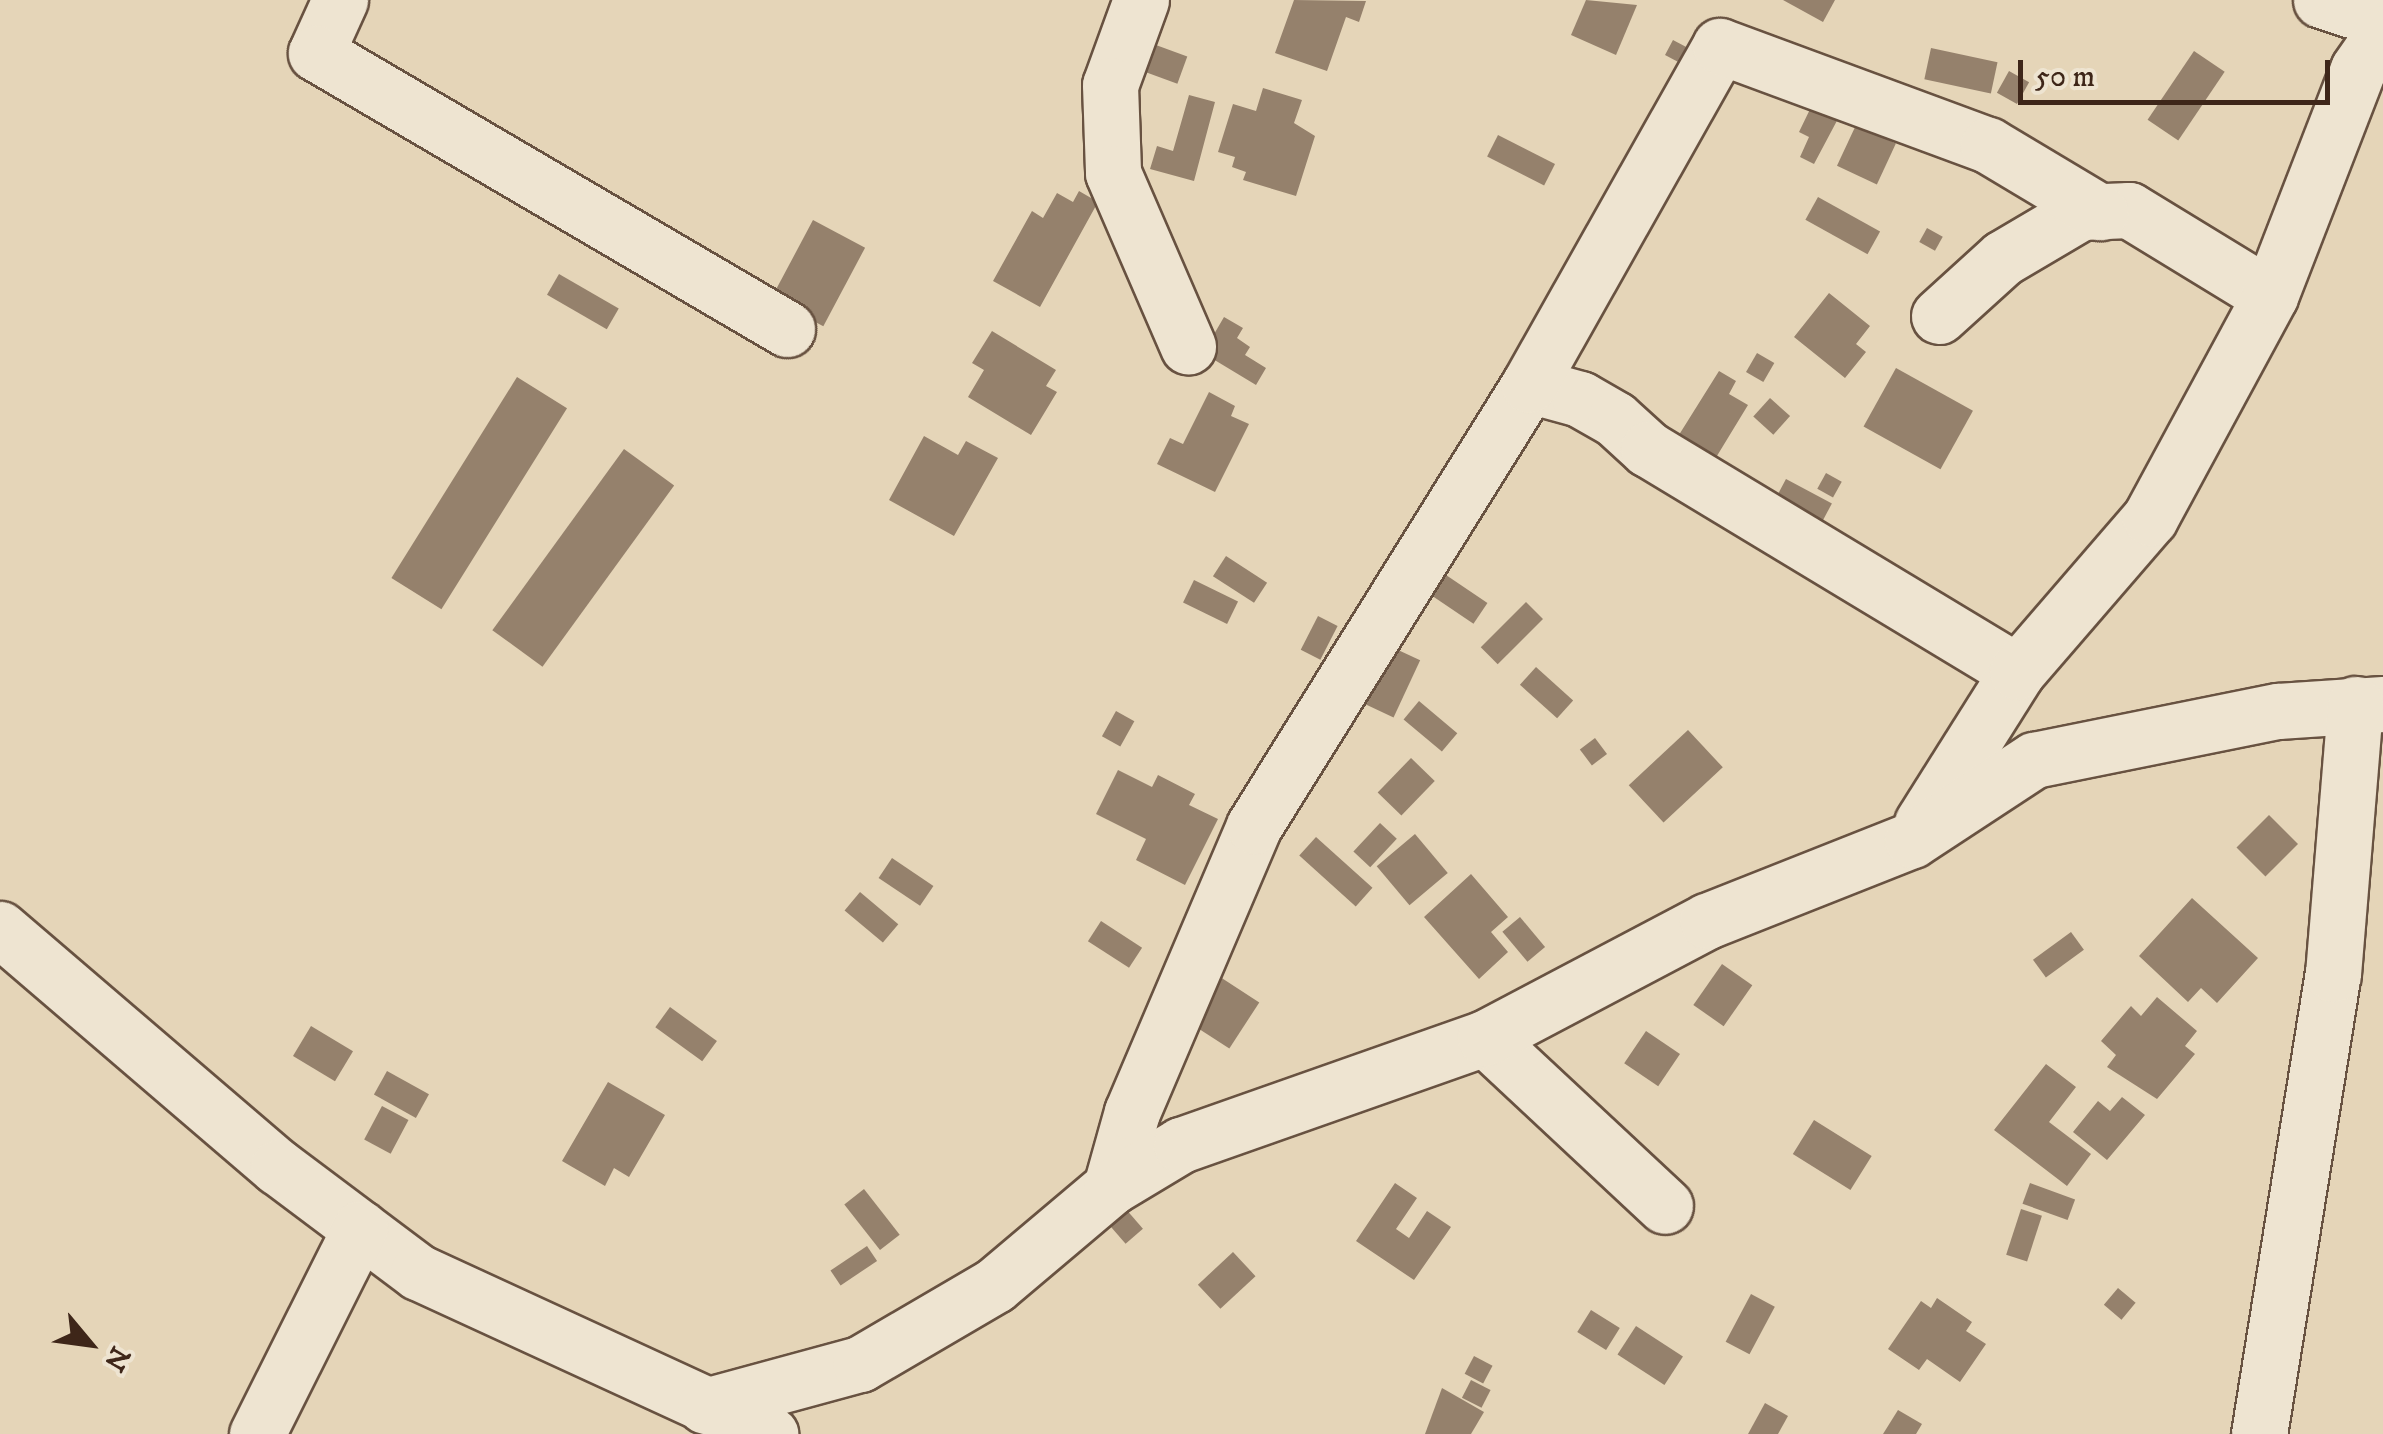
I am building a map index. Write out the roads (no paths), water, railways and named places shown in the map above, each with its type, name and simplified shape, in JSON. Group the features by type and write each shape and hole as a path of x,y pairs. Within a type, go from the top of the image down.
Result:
{"street":[{"path":"340,0 316,53 787,329"},
{"path":"1141,0 1110,85 1113,173 1188,346"},
{"path":"2321,0 2383,20"},
{"path":"1912,840 2017,672 2150,518 2270,296 2358,69 2383,32"},
{"path":"1110,1187 1132,1112 1254,826 1529,386 1720,46 1988,145 2100,212"},
{"path":"1939,316 2003,258 2081,212 2128,210 2270,296"},
{"path":"1529,386 1580,399 1615,419 1648,449 2017,672"},
{"path":"700,1417 860,1364 995,1285 1110,1187 1242,1119 1484,1038 1706,922 1912,840 2034,760 2369,704 2332,974 2260,1434"},
{"path":"0,929 418,1272 700,1417 771,1434"},
{"path":"1484,1038 1665,1206"},
{"path":"257,1434 360,1228"}]}
